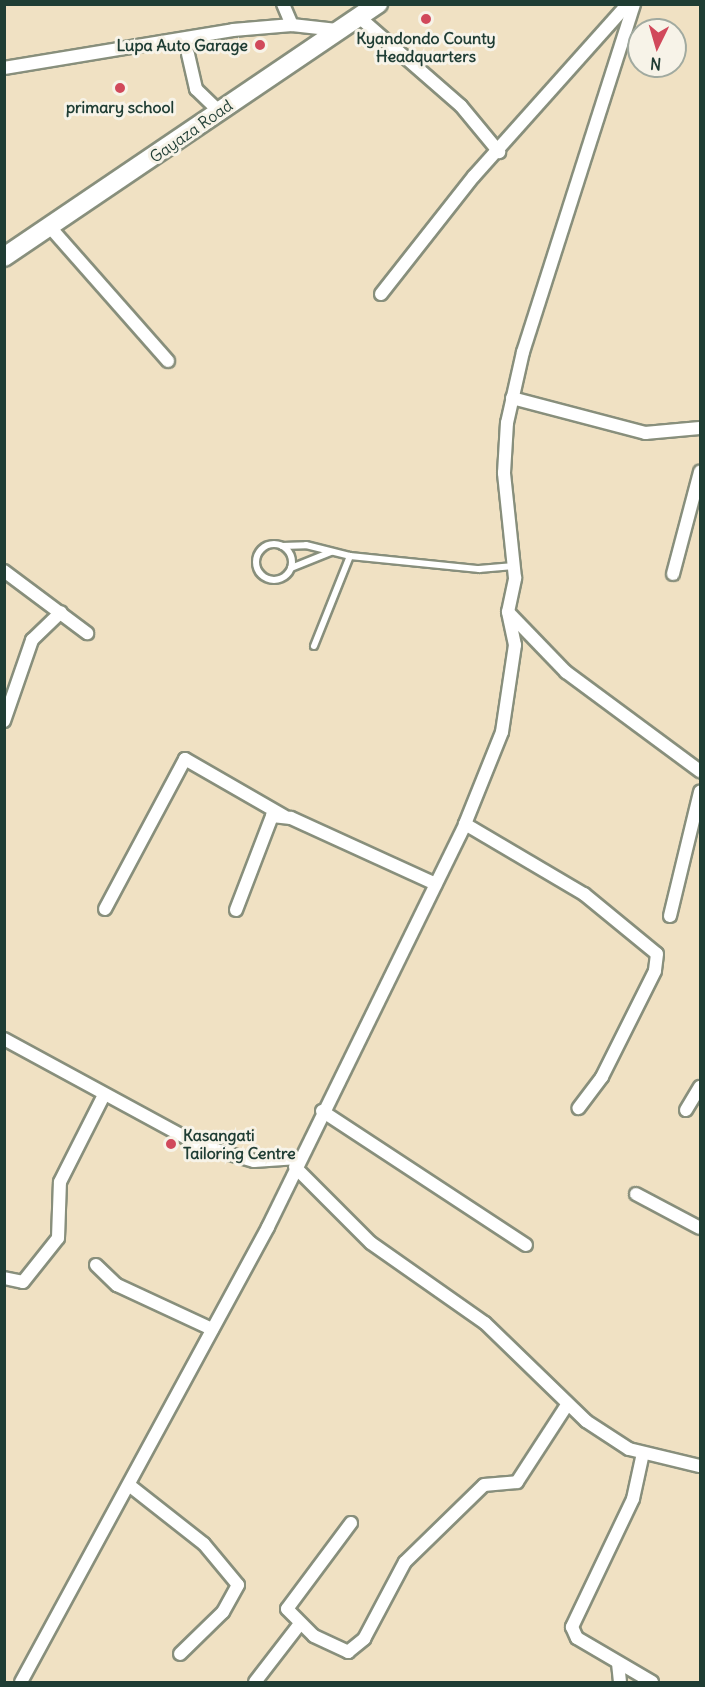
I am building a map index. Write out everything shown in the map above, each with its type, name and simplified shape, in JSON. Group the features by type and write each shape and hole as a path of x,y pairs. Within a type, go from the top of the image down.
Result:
{"main road":[{"name":"Gayaza Road","path":"4,257 367,9"}],"street":[{"path":"283,4 292,25"},
{"path":"381,294 478,171 499,152 626,4"},
{"path":"21,1683 212,1329 297,1163 465,824 507,716 515,645 508,612 514,566 504,473 512,398 634,4"},
{"path":"367,9 461,106 499,152"},
{"path":"4,68 292,25 337,30"},
{"path":"188,54 196,89 219,111"},
{"path":"49,226 168,361"},
{"path":"512,398 645,434 700,428"},
{"path":"673,574 700,472"},
{"path":"4,572 87,633"},
{"path":"4,721 32,640 61,612"},
{"path":"508,612 566,672 700,771"},
{"path":"105,909 185,759 284,816 436,884"},
{"path":"670,916 700,792"},
{"path":"236,910 272,816 284,816"},
{"path":"465,824 584,894 657,954 655,971 602,1077 579,1108"},
{"path":"4,1040 103,1097 228,1154 263,1162 297,1163 371,1243 484,1323 567,1405 615,1441 643,1453 700,1466"},
{"path":"686,1110 700,1087"},
{"path":"4,1278 23,1282 61,1231 56,1198 60,1182 103,1097"},
{"path":"322,1111 526,1245"},
{"path":"636,1194 700,1228"},
{"path":"96,1265 117,1285 212,1329"},
{"path":"351,1523 290,1600 288,1611 299,1625 338,1649 357,1649 405,1562 484,1485 510,1486 517,1482 567,1405"},
{"path":"643,1453 633,1499 572,1622 577,1638 652,1683"},
{"path":"129,1485 204,1544 238,1585 223,1611 180,1654"},
{"path":"255,1683 299,1625"},
{"path":"618,1664 620,1683"}],"lane":[{"path":"331,552 291,568 283,578 271,580 260,574 255,563 270,544 282,546 306,544 350,556 479,569 514,566"},
{"path":"282,546 291,555 291,568"},
{"path":"314,646 350,556"}],"place":[{"name":"Kyandondo County Headquarters","path":"426,19"},
{"name":"Lupa Auto Garage","path":"260,45"},
{"name":"primary school","path":"120,88"},
{"name":"Kasangati Tailoring Centre","path":"171,1144"}]}
